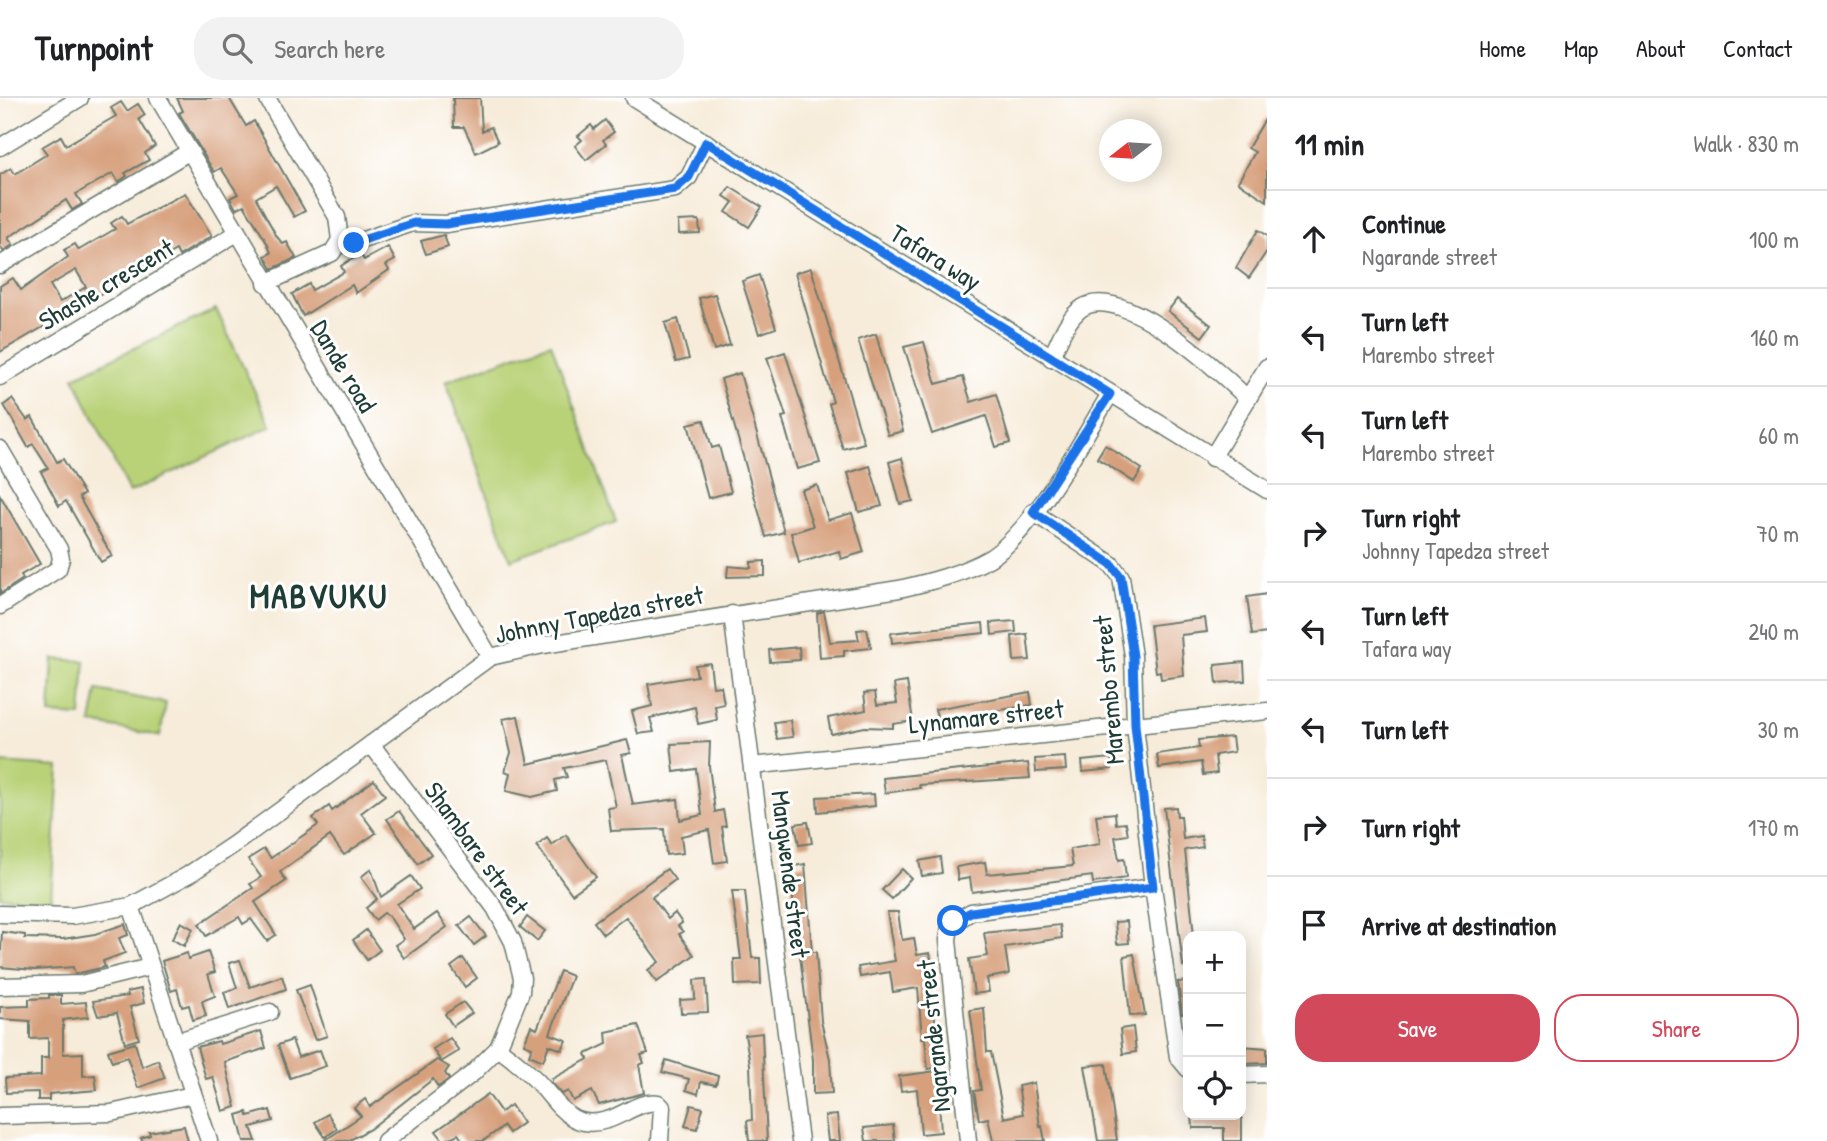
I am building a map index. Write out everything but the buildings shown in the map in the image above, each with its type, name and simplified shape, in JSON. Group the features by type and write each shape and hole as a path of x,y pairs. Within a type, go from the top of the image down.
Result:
{"street":[{"path":"0,146 80,98"},
{"name":"Dande road","path":"158,98 490,657"},
{"path":"267,98 332,206 341,230 338,245 332,253 267,283"},
{"name":"Tafara way","path":"634,98 1267,490"},
{"path":"338,245 354,243 419,222 446,224 675,189 689,177 706,142"},
{"path":"0,265 190,151"},
{"name":"Shashe crescent","path":"0,377 237,233"},
{"path":"1051,358 1078,311 1091,304 1108,303 1157,327 1206,359 1248,399"},
{"path":"1212,458 1267,367"},
{"name":"Johnny Tapedza street","path":"0,914 72,916 131,906 211,860 490,657 543,645 937,580 976,565 1000,550 1033,512 1110,394"},
{"path":"0,449 59,549 61,559 58,569 0,606"},
{"name":"Marembo street","path":"1033,512 1118,571 1133,656 1135,725 1153,887 1178,1057 1183,1063"},
{"name":"Mangwende street","path":"732,614 800,1141"},
{"name":"Lynamare street","path":"752,766 1267,711"},
{"name":"Shambare street","path":"371,744 495,908 509,933 519,962 522,984 498,1048 473,1073 389,1140"},
{"name":"Ngarande street","path":"968,1141 948,940 950,925 971,912 1153,887"},
{"path":"131,906 209,1141"},
{"path":"0,986 80,984 150,967"},
{"path":"175,1042 270,1012"},
{"path":"498,1048 540,1084 557,1108 581,1120 597,1123 649,1102 660,1104 660,1141"},
{"path":"1246,1075 1267,1074"},
{"path":"0,1116 110,1113 192,1095"}],"green space":[{"path":"216,309 271,426 129,493 74,377"},
{"path":"551,343 616,522 511,560 446,381"},
{"path":"53,659 85,661 81,716 50,714"},
{"path":"97,690 166,703 160,736 91,723"},
{"path":"0,763 59,767 51,899 0,896"}],"district":[{"name":"MABVUKU","path":"319,596"}],"route":[{"path":"354,243 419,222 446,224 675,189 689,177 706,142 1110,394 1033,512 1111,564 1121,577 1133,656 1135,725 1153,887 971,912 953,921"}]}
